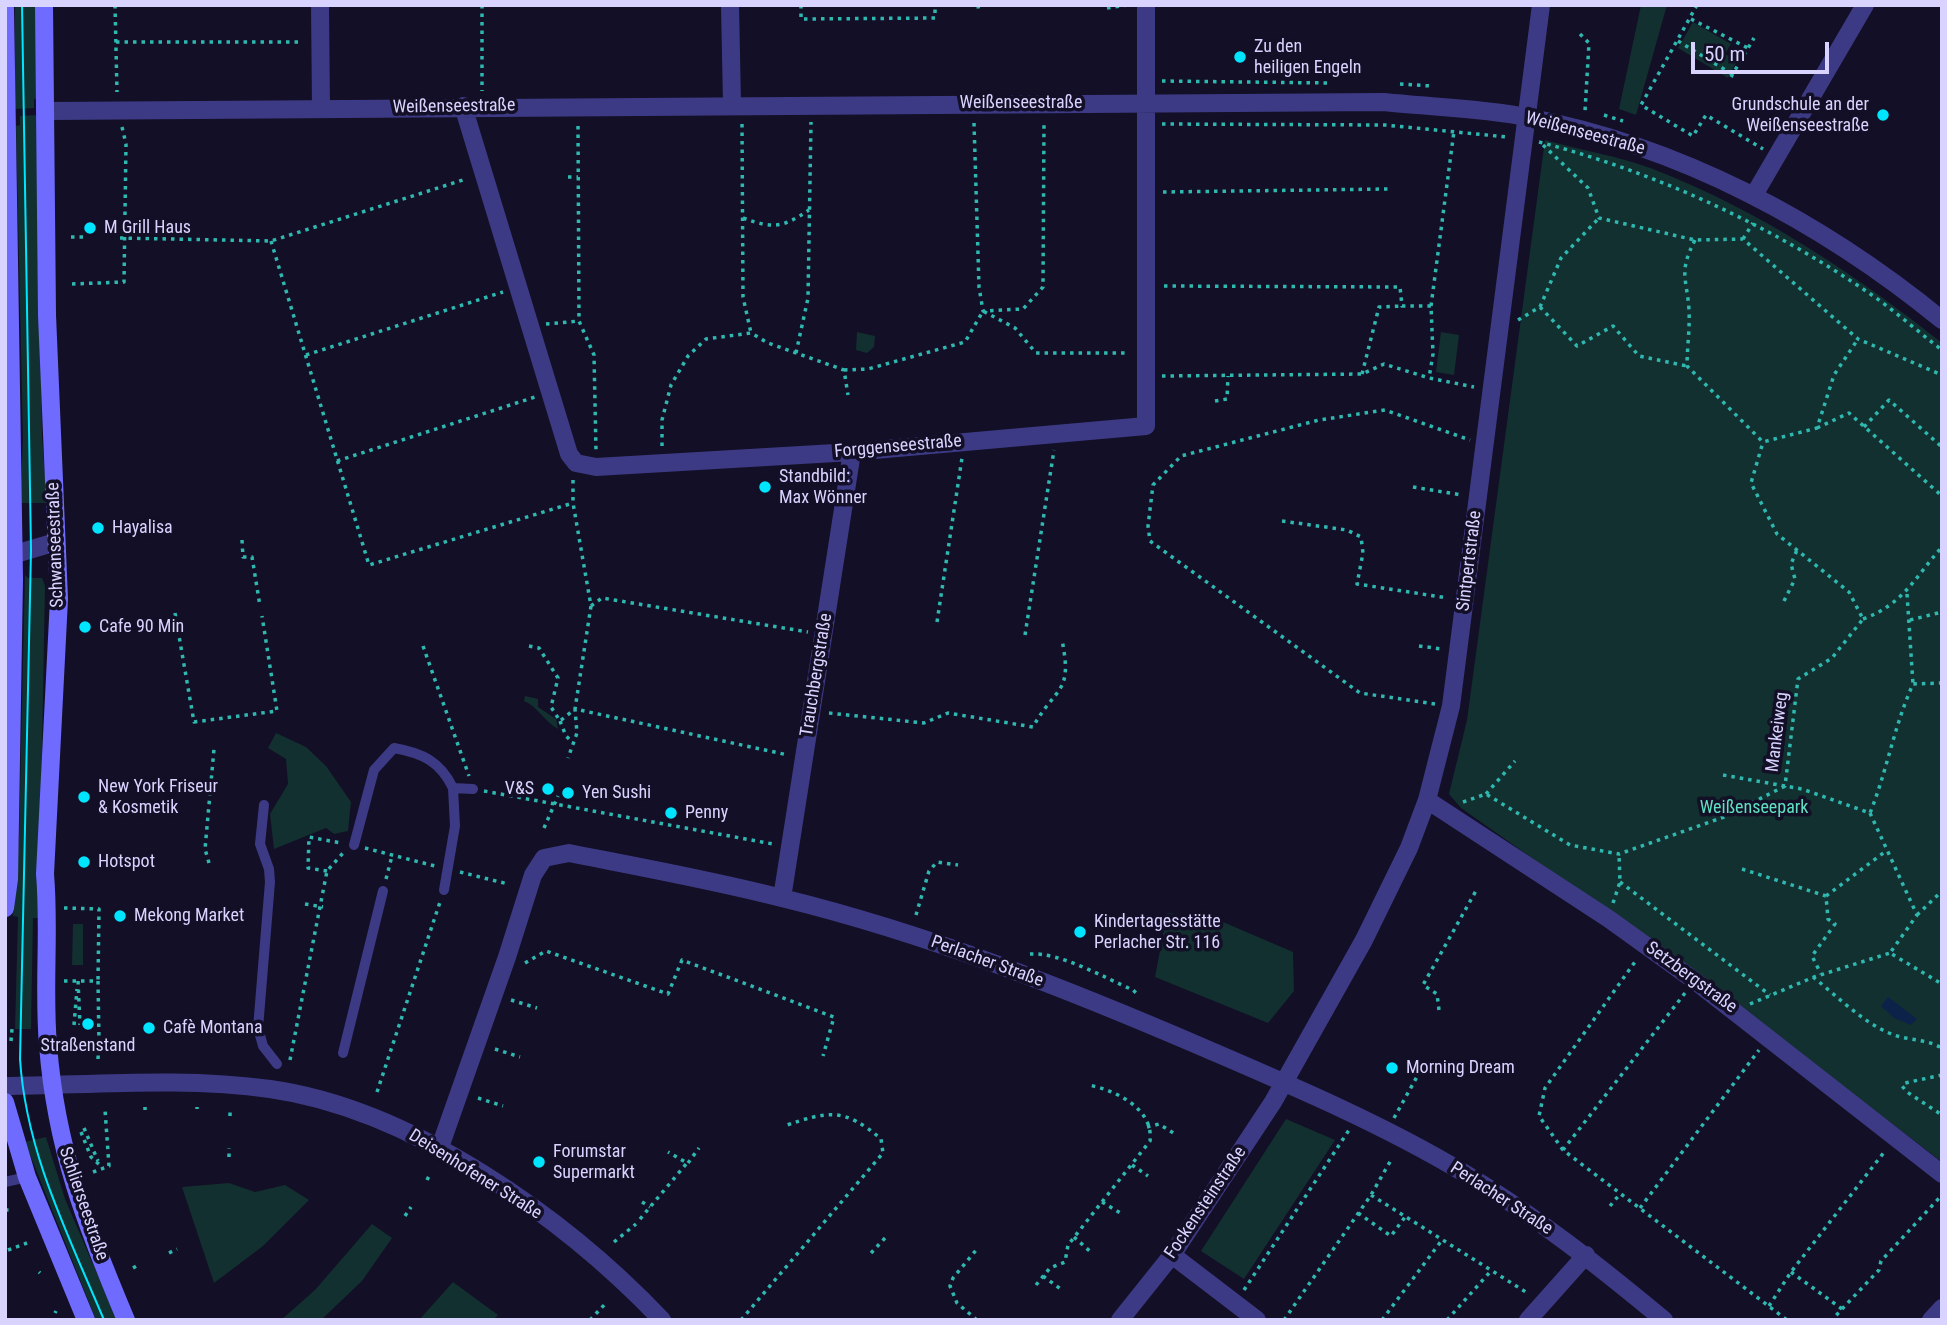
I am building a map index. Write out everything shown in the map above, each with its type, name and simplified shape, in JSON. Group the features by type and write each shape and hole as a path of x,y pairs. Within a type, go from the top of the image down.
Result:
{"main road":[{"name":"Schwanseestraße","path":"44,5 47,315 57,542 58,633 50,724 44,874 48,920 47,1041 52,1085"},
{"path":"5,8 9,556 13,679 5,908"},
{"name":"Schlierseestraße","path":"52,1085 69,1173 126,1320"},
{"path":"5,1102 27,1177 86,1320"}],"street":[{"path":"320,5 321,108"},
{"path":"730,5 737,104"},
{"name":"Forggenseestraße","path":"576,463 596,467 852,452 1146,426 1146,5"},
{"name":"Sintpertstraße","path":"1284,1082 1394,883 1427,800 1451,706 1541,5"},
{"path":"1760,198 1777,157 1865,5"},
{"name":"Weißenseestraße","path":"47,111 737,104 1384,102 1526,116 1607,136 1679,161 1760,198 1865,264 1942,320"},
{"path":"463,106 516,288 569,454 576,463"},
{"name":"Trauchbergstraße","path":"782,898 852,452"},
{"path":"9,556 57,542"},
{"name":"Setzbergstraße","path":"1427,800 1646,946 1735,1010 1942,1174"},
{"name":"Perlacher Straße","path":"439,1150 535,870 544,858 556,853 581,855 782,898 888,928 1010,968 1284,1082 1465,1173 1586,1255 1664,1320"},
{"name":"Fockensteinstraße","path":"1121,1320 1172,1255 1284,1082"},
{"name":"Deisenhofener Straße","path":"5,1086 187,1084 272,1090 358,1111 439,1150 557,1226 601,1260 662,1320"},
{"path":"1172,1255 1257,1320"},
{"path":"1528,1320 1586,1255"},
{"path":"1931,1320 1942,1308"}],"lane":[{"path":"354,845 374,771 394,748 415,752 435,762 453,788 455,826 444,890"},
{"path":"453,788 473,789"},
{"path":"264,805 260,845 269,869 270,882 258,1028 263,1046 277,1064"},
{"path":"343,1053 383,891"},
{"path":"5,1182 27,1177"}],"path":[{"path":"72,284 124,282 122,238 126,144 117,110 116,5"},
{"path":"482,5 482,106"},
{"path":"801,5 801,19 815,19 935,18 935,5"},
{"path":"978,5 978,13"},
{"path":"1107,8 1128,5"},
{"path":"1693,136 1641,105 1697,5"},
{"path":"1691,19 1748,48"},
{"path":"1580,34 1589,43 1585,111"},
{"path":"1678,41 1732,75 1754,38"},
{"path":"116,42 321,41"},
{"path":"662,463 662,420 671,385 688,356 706,339 751,333 844,370 868,369 965,342 983,311 979,287 973,103"},
{"path":"983,311 1023,309 1042,288 1044,103"},
{"path":"737,104 743,217 743,297 751,333"},
{"path":"796,353 808,298 811,104"},
{"path":"578,106 579,321 594,355 596,467"},
{"path":"1688,145 1706,115 1777,157"},
{"path":"1146,125 1385,125 1541,142 1650,177 1753,223 1870,293 1942,350"},
{"path":"1429,378 1433,354 1432,306 1454,131"},
{"path":"1744,138 1748,132"},
{"path":"1541,142 1588,188 1599,218"},
{"path":"122,238 271,241 482,174"},
{"path":"568,177 578,177"},
{"path":"1146,192 1388,189"},
{"path":"1743,239 1753,223 1760,198"},
{"path":"743,217 766,226 786,225 809,210"},
{"path":"1599,218 1695,240 1743,239 1858,339 1942,375"},
{"path":"1499,332 1540,307 1560,258 1599,218"},
{"path":"71,237 83,237"},
{"path":"1687,366 1689,310 1683,277 1686,257 1695,240"},
{"path":"271,241 369,565 573,503"},
{"path":"1146,286 1391,285 1400,287 1402,306"},
{"path":"306,355 516,288"},
{"path":"1362,374 1380,307 1432,306"},
{"path":"1540,307 1577,345 1613,326 1639,356 1687,366 1763,442"},
{"path":"983,311 1015,328 1036,353 1146,353"},
{"path":"529,326 579,321"},
{"path":"1817,428 1834,375 1858,339"},
{"path":"1146,376 1362,374 1384,364 1429,378 1491,390"},
{"path":"844,370 848,395"},
{"path":"1215,401 1227,399 1228,376"},
{"path":"338,461 551,392"},
{"path":"1864,427 1889,400 1942,447"},
{"path":"1451,706 1360,693 1150,541 1148,526 1151,498 1153,485 1181,456 1319,420 1385,410 1484,446"},
{"path":"1763,442 1817,428 1849,414 1942,496"},
{"path":"1025,635 1057,434"},
{"path":"937,622 965,442"},
{"path":"1763,442 1751,483 1777,534 1849,592 1863,619 1907,594"},
{"path":"568,758 577,733 575,709 592,606 571,490 576,463"},
{"path":"1413,487 1478,498"},
{"path":"1282,521 1347,530 1362,537 1363,553 1357,584 1464,600"},
{"path":"242,540 243,557 252,557 260,606"},
{"path":"1917,915 1870,813 1890,758 1898,717 1913,684 1907,594 1912,581 1942,547"},
{"path":"1784,601 1795,579 1791,564 1797,550"},
{"path":"592,606 602,598 824,634"},
{"path":"1909,621 1942,612"},
{"path":"175,613 194,722 277,711 261,616"},
{"name":"Mankeiweg","path":"1723,775 1785,786 1798,679 1832,658 1863,619"},
{"path":"811,712 924,723 948,713 1033,727 1042,710 1059,692 1068,672 1062,640"},
{"path":"423,646 473,789 763,842"},
{"path":"529,646 539,648 558,678 551,707 566,736 573,743"},
{"path":"1419,646 1458,652"},
{"path":"1913,684 1942,683"},
{"path":"560,721 575,709"},
{"path":"575,709 804,758"},
{"path":"209,863 205,849 214,749"},
{"path":"1427,800 1455,805 1486,794 1515,761"},
{"path":"1486,794 1570,845 1619,854 1724,817 1785,786 1802,789 1870,813"},
{"path":"544,828 558,796"},
{"path":"327,872 308,868 309,837 354,845 508,884"},
{"path":"289,1066 323,906 327,872 354,845"},
{"path":"1826,896 1887,851"},
{"path":"1613,905 1620,882 1619,854"},
{"path":"383,891 392,856"},
{"path":"916,915 929,871 937,862 958,865"},
{"path":"1742,869 1826,896"},
{"path":"1620,882 1770,995"},
{"path":"1439,1010 1437,994 1423,985 1478,889"},
{"path":"377,1092 444,890"},
{"path":"1735,1010 1816,976 1890,953 1917,915 1942,891"},
{"path":"1826,896 1828,919 1835,924 1812,956 1816,976 1863,1018 1888,1033 1907,1039 1925,1039 1942,1048"},
{"path":"305,904 323,906"},
{"path":"62,908 99,909 98,1059"},
{"path":"1646,946 1545,1088 1539,1116 1563,1150 1787,1320"},
{"path":"507,957 523,964 546,951 668,994 681,960 834,1017 822,1056"},
{"path":"1030,954 1041,953 1078,967 1133,990 1138,995"},
{"path":"1890,953 1942,984"},
{"path":"1076,974 1078,967"},
{"path":"1104,985 1106,979"},
{"path":"62,981 98,981"},
{"path":"78,981 80,1025"},
{"path":"1563,1150 1695,981"},
{"path":"74,1025 74,995 78,988"},
{"path":"511,1000 537,1008"},
{"path":"11,1041 12,1029"},
{"path":"1640,1209 1769,1037"},
{"path":"71,1053 99,1042"},
{"path":"495,1049 520,1057"},
{"path":"1386,1132 1419,1073"},
{"path":"1942,1075 1902,1086 1942,1115"},
{"path":"1036,1284 1050,1268 1065,1262 1068,1245 1150,1141 1147,1127 1134,1103 1089,1084"},
{"path":"478,1098 503,1106"},
{"path":"230,1108 230,1116"},
{"path":"93,1172 109,1166 105,1110"},
{"path":"741,1320 883,1153 881,1139 867,1127 844,1115 821,1113 785,1126"},
{"path":"1236,1304 1357,1118"},
{"path":"1147,1127 1159,1124 1175,1134"},
{"path":"98,1164 82,1128 91,1157 98,1164 103,1168"},
{"path":"1769,1306 1791,1272 1896,1138"},
{"path":"229,1148 229,1157"},
{"path":"640,1219 699,1148"},
{"path":"668,1152 687,1163"},
{"path":"1284,1320 1371,1195 1391,1160"},
{"path":"1131,1165 1147,1176"},
{"path":"427,1180 430,1174"},
{"path":"1610,1206 1620,1194"},
{"path":"1371,1195 1541,1306"},
{"path":"1832,1320 1879,1270 1881,1261 1942,1195"},
{"path":"642,1202 650,1207"},
{"path":"1102,1202 1122,1214"},
{"path":"405,1216 411,1207"},
{"path":"5,1210 13,1210"},
{"path":"1358,1213 1391,1236 1405,1217"},
{"path":"614,1242 636,1224"},
{"path":"871,1253 886,1237"},
{"path":"1074,1237 1093,1254"},
{"path":"1382,1320 1443,1240"},
{"path":"8,1250 27,1242"},
{"path":"169,1252 177,1249"},
{"path":"977,1249 953,1278 950,1286 957,1303 977,1320"},
{"path":"133,1268 138,1265"},
{"path":"1447,1320 1491,1271"},
{"path":"1791,1272 1842,1309"},
{"path":"1044,1276 1062,1290"},
{"path":"590,1320 607,1303"}],"green space":[{"path":"15,5 35,5 39,99 34,99 34,108 15,109"},
{"path":"1641,5 1667,5 1636,115 1619,109"},
{"path":"1693,22 1731,44 1725,54 1737,61 1728,78 1678,48"},
{"path":"38,115 42,436 47,503 20,503 23,439 16,126 20,125 20,116"},
{"name":"Weißenseepark","path":"1545,140 1640,164 1730,204 1840,268 1942,343 1942,1162 1698,975 1461,808 1449,794 1467,720"},
{"path":"857,332 875,336 874,347 867,353 856,350"},
{"path":"1441,332 1459,335 1454,375 1436,372"},
{"path":"25,575 28,578 42,578 45,586 39,918 33,918 31,1029 15,1029 18,917 13,916 19,836"},
{"path":"525,696 538,699 538,707 556,719 558,729 524,701"},
{"path":"276,733 306,747 326,766 351,802 348,831 334,834 326,828 274,849 270,814 288,784 286,759 268,748"},
{"path":"1167,913 1216,919 1293,952 1294,991 1268,1023 1155,977"},
{"path":"73,924 83,924 83,965 72,965"},
{"path":"1286,1119 1335,1140 1244,1279 1201,1251"},
{"path":"46,1137 65,1199 117,1320 96,1320 25,1142"},
{"path":"229,1183 255,1192 285,1185 309,1200 263,1246 214,1283 182,1187"},
{"path":"372,1224 392,1238 362,1281 321,1320 281,1320 315,1290"},
{"path":"453,1282 498,1315 493,1320 419,1320"}],"water":[{"path":"1888,997 1917,1019 1911,1025 1894,1018 1881,1006"}],"tram line":[{"path":"22,5 31,550 20,1059 24,1094 40,1160 63,1224 104,1320"}],"place":[{"name":"Zu den heiligen Engeln","path":"1240,57"},
{"name":"Grundschule an der Weißenseestraße","path":"1883,115"},
{"name":"M Grill Haus","path":"90,228"},
{"name":"Standbild: Max Wönner","path":"765,487"},
{"name":"Hayalisa","path":"98,528"},
{"name":"Cafe 90 Min","path":"85,627"},
{"name":"V&S","path":"548,789"},
{"name":"Yen Sushi","path":"568,793"},
{"name":"New York Friseur & Kosmetik","path":"84,797"},
{"name":"Penny","path":"671,813"},
{"name":"Hotspot","path":"84,862"},
{"name":"Mekong Market","path":"120,916"},
{"name":"Kindertagesstätte Perlacher Str. 116","path":"1080,932"},
{"name":"Straßenstand","path":"88,1024"},
{"name":"Cafè Montana","path":"149,1028"},
{"name":"Morning Dream","path":"1392,1068"},
{"name":"Forumstar Supermarkt","path":"539,1162"}]}
